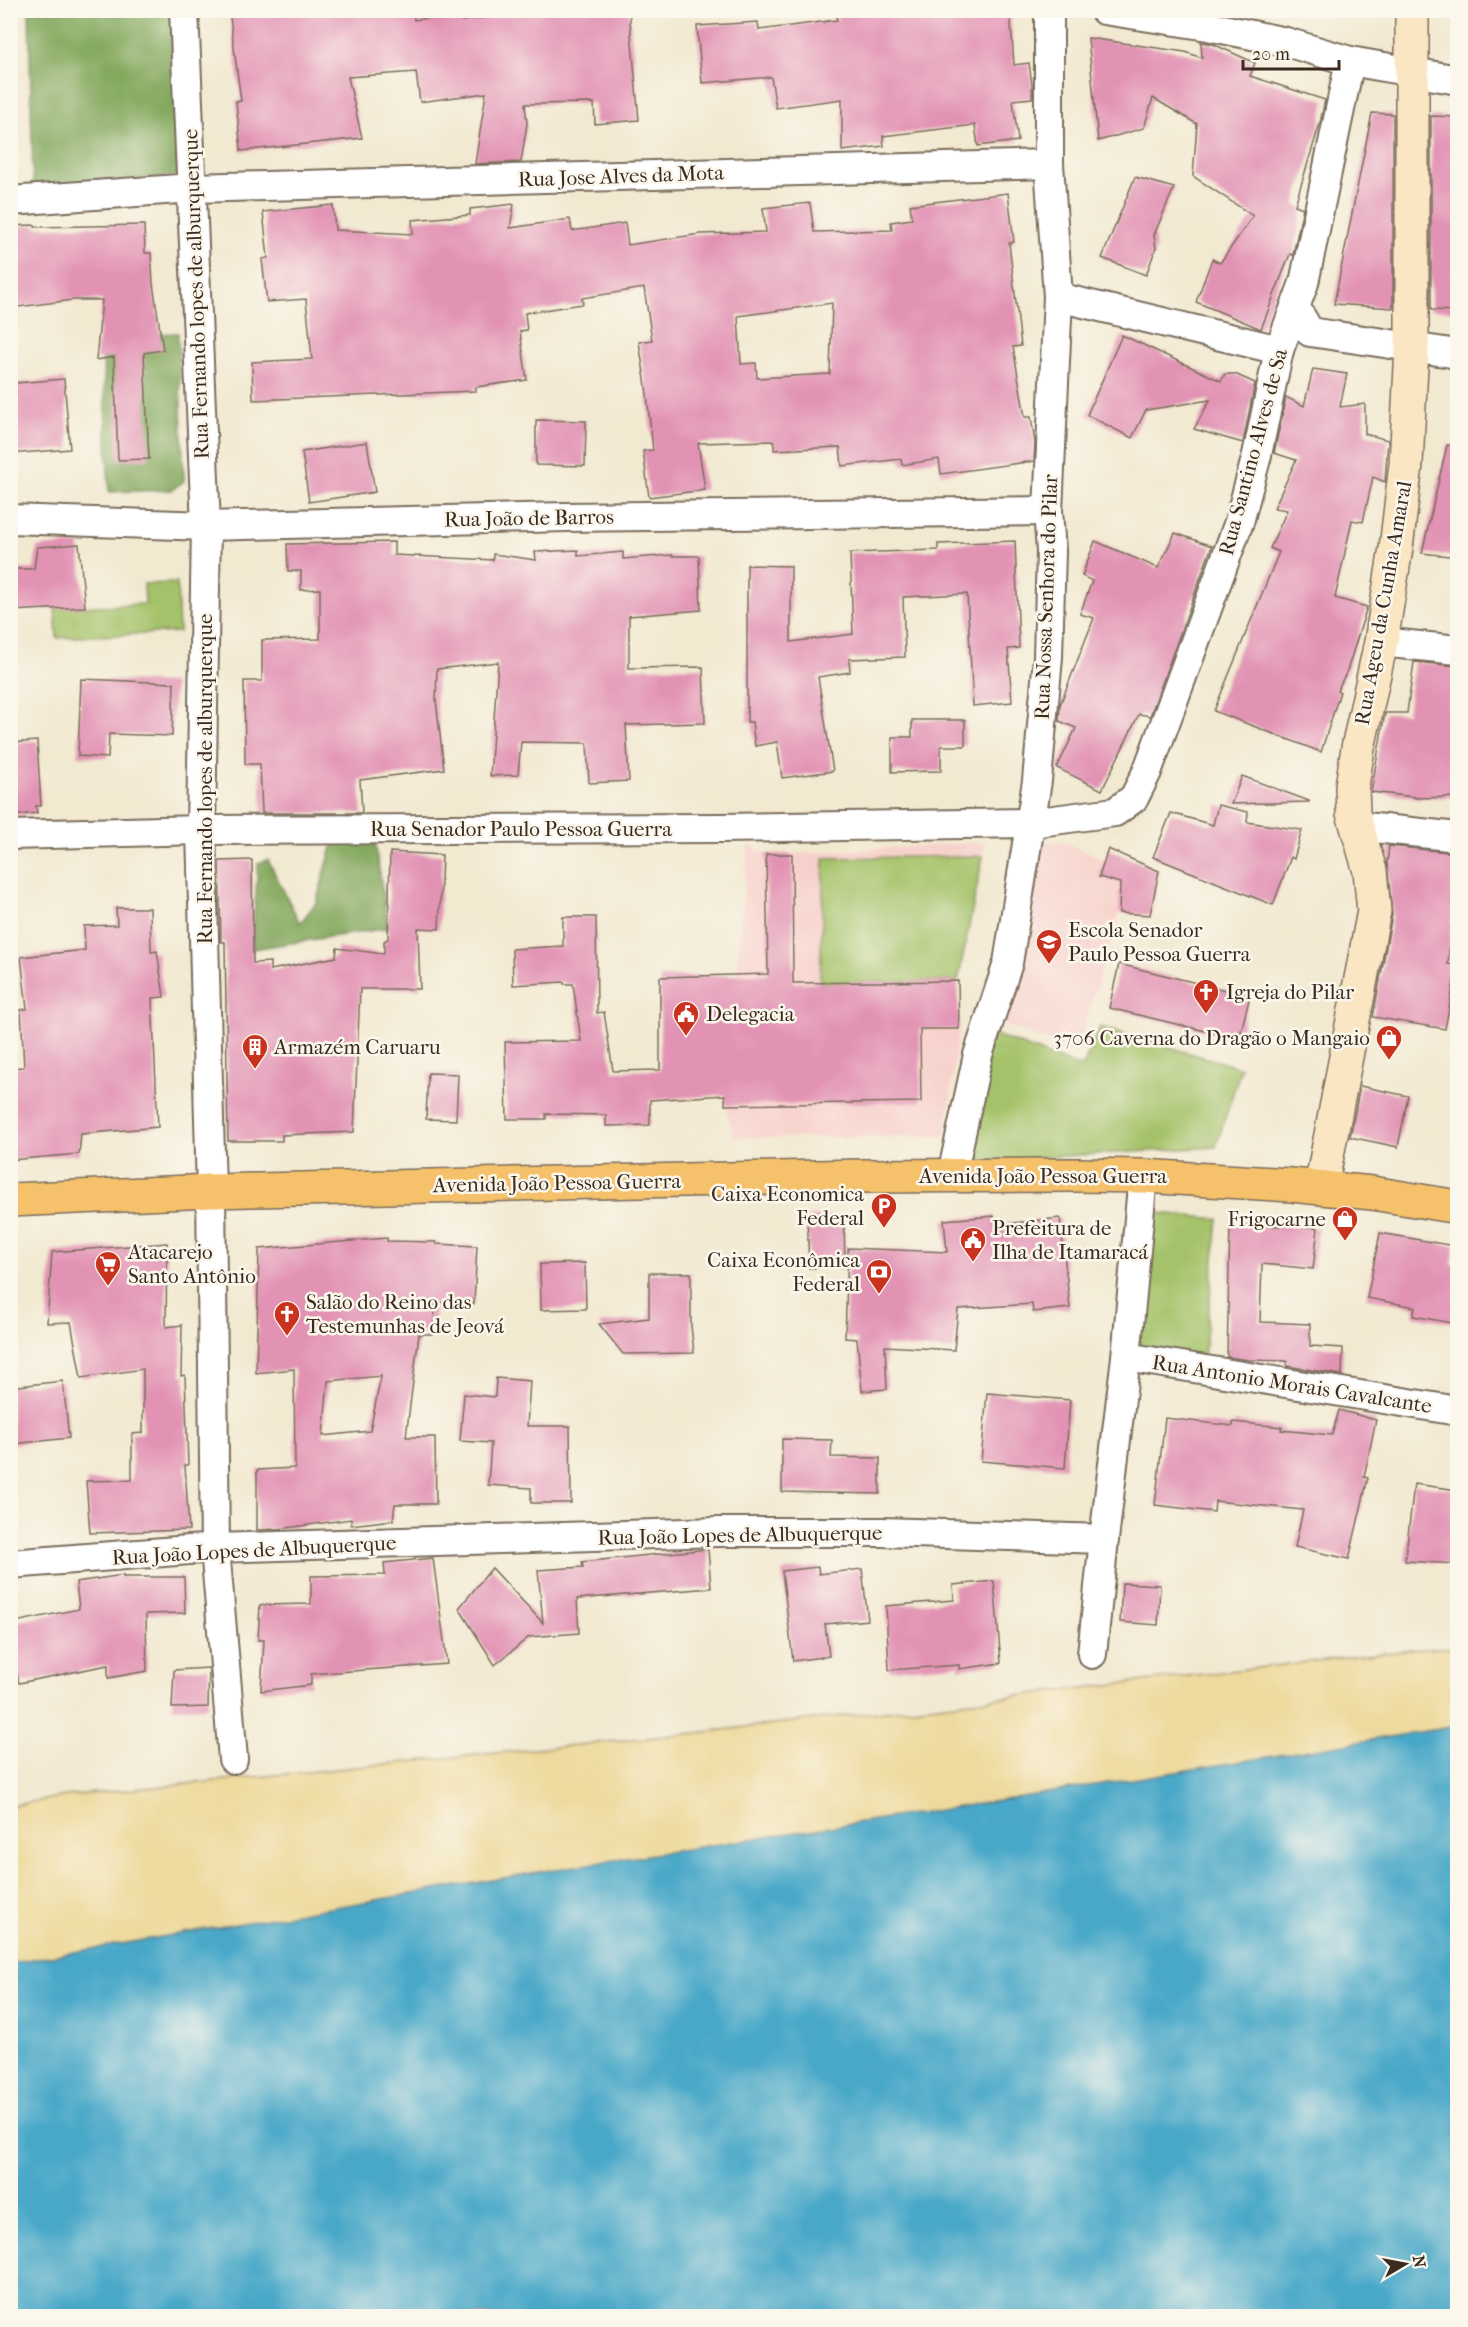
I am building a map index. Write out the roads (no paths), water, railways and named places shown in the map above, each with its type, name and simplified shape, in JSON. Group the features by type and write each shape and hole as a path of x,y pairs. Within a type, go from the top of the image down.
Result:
{"main road":[{"name":"Avenida João Pessoa Guerra","path":"10,1200 211,1191 952,1175 1143,1176 1321,1187 1458,1207"}],"street":[{"name":"Rua Fernando lopes de alburquerque","path":"184,10 206,526 201,830 211,1191 215,1548 233,1759"},
{"name":"Rua Nossa Senhora do Pilar","path":"952,1175 978,1055 1008,963 1037,781 1048,657 1051,551 1048,511 1058,297 1049,164 1048,10"},
{"path":"1104,10 1208,26 1286,42 1350,61 1458,80"},
{"name":"Rua Ageu da Cunha Amaral","path":"1321,1187 1374,911 1370,871 1356,826 1352,786 1381,642 1406,464 1412,347 1412,10"},
{"name":"Rua Santino Alves de Sa","path":"1031,824 1115,812 1134,798 1148,772 1239,522 1257,455 1280,350 1304,283 1350,61"},
{"name":"Rua Jose Alves da Mota","path":"10,201 193,188 1049,164"},
{"path":"1058,297 1280,350"},
{"path":"1296,307 1310,332 1458,354"},
{"name":"Rua João de Barros","path":"10,519 206,526 566,517 1048,511"},
{"path":"1381,642 1458,650"},
{"name":"Rua Senador Paulo Pessoa Guerra","path":"10,835 201,830 1031,824"},
{"path":"1356,826 1458,837"},
{"path":"1092,1654 1126,1357 1143,1176"},
{"name":"Rua Antonio Morais Cavalcante","path":"1126,1357 1458,1411"},
{"name":"Rua João Lopes de Albuquerque","path":"10,1564 215,1548 729,1532 882,1532 1104,1539"}],"water":[{"path":"1457,1726 1457,2316 11,2316 11,1963 544,1871 998,1801"}],"place":[{"name":"Escola Senador Paulo Pessoa Guerra","path":"1049,965"},
{"name":"Igreja do Pilar","path":"1206,1015"},
{"name":"Delegacia","path":"686,1037"},
{"name":"3706 Caverna do Dragão o Mangaio","path":"1389,1061"},
{"name":"Armazém Caruaru","path":"255,1070"},
{"name":"Caixa Economica Federal","path":"884,1229"},
{"name":"Frigocarne","path":"1345,1242"},
{"name":"Prefeitura de Ilha de Itamaracá","path":"973,1263"},
{"name":"Atacarejo Santo Antônio","path":"108,1287"},
{"name":"Caixa Econômica Federal","path":"879,1295"},
{"name":"Salão do Reino das Testemunhas de Jeová","path":"287,1337"}]}
